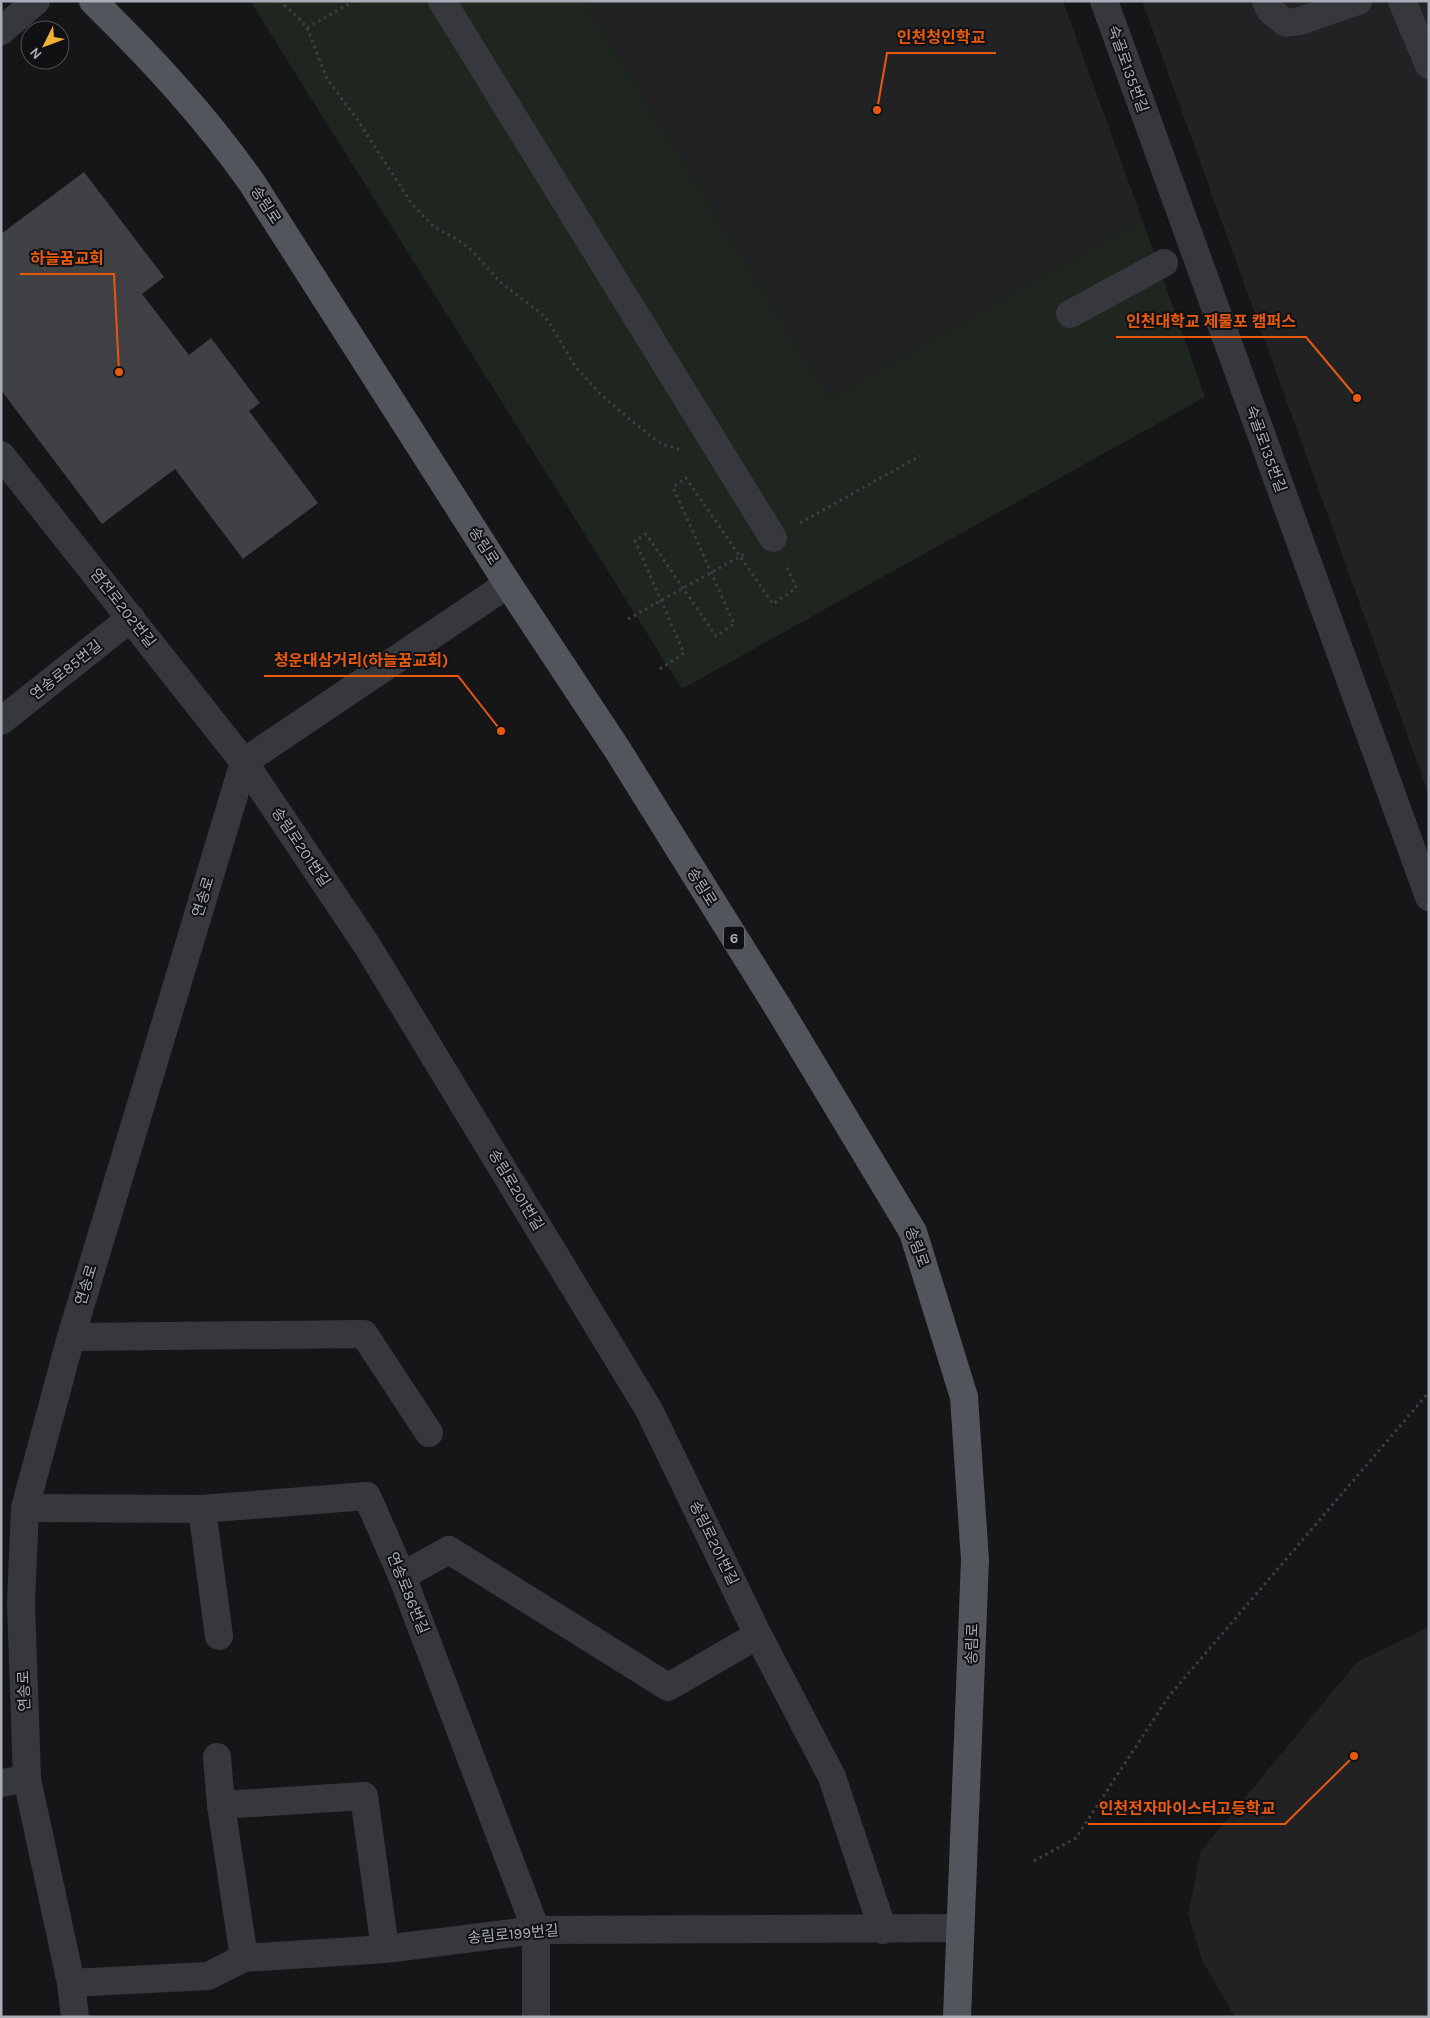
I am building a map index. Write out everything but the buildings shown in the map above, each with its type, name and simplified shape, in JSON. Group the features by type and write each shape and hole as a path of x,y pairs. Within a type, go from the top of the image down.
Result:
{"main road":[{"name":"송림로","path":"93,1 138,45 192,104 252,182 508,584 617,749 914,1232 964,1397 975,1560 957,2017"}],"street":[{"path":"1,31 36,1"},
{"path":"442,1 773,538"},
{"name":"숙골로135번길","path":"1104,1 1429,897"},
{"path":"1266,1 1270,10 1286,23 1300,21 1358,1"},
{"path":"1402,1 1429,65"},
{"path":"1070,314 1164,263"},
{"name":"염전로202번길","path":"1,455 244,762"},
{"path":"244,762 508,584"},
{"name":"연송로85번길","path":"1,721 131,618"},
{"name":"연송로","path":"75,2017 72,1983 14,1781 25,1508 70,1337 244,762"},
{"name":"송림로201번길","path":"244,762 368,947 649,1410 758,1635 832,1777 883,1930"},
{"path":"70,1337 364,1334 429,1433"},
{"name":"연송로86번길","path":"25,1508 202,1509 367,1496 402,1576 536,1930 536,2017"},
{"path":"202,1509 219,1636"},
{"path":"402,1576 449,1550 668,1687 758,1635"},
{"path":"217,1757 221,1805 244,1958"},
{"path":"221,1805 364,1796 385,1949"},
{"name":"송림로199번길","path":"72,1983 208,1976 244,1958 385,1949 536,1930 883,1930 960,1928"}],"path":[{"path":"279,1 296,15 307,28 327,79 357,119 402,192 433,226 458,240 471,250 500,282 541,313 550,324 575,366 588,381 602,396 653,438 677,450 691,451 716,444"},
{"path":"307,28 354,1"},
{"path":"660,669 684,653 635,541 646,534 716,636 734,624 673,487 686,478 773,604 796,588 773,538"},
{"path":"1034,1861 1076,1838 1169,1696 1429,1392"}],"shaded area":[{"path":"250,1 584,1 829,398 1142,219 1205,397 682,689"},
{"path":"584,1 1063,1 1142,219 829,398"},
{"path":"1142,1 1429,1 1429,795"},
{"path":"1429,1627 1429,2017 1235,2017 1203,1962 1188,1914 1201,1851 1357,1662"}],"place":[{"name":"인천청인학교","path":"877,110"},
{"name":"하늘꿈교회","path":"119,372"},
{"name":"인천대학교 제물포 캠퍼스","path":"1357,398"},
{"name":"청운대삼거리(하늘꿈교회)","path":"501,731"},
{"name":"인천전자마이스터고등학교","path":"1354,1756"}]}
